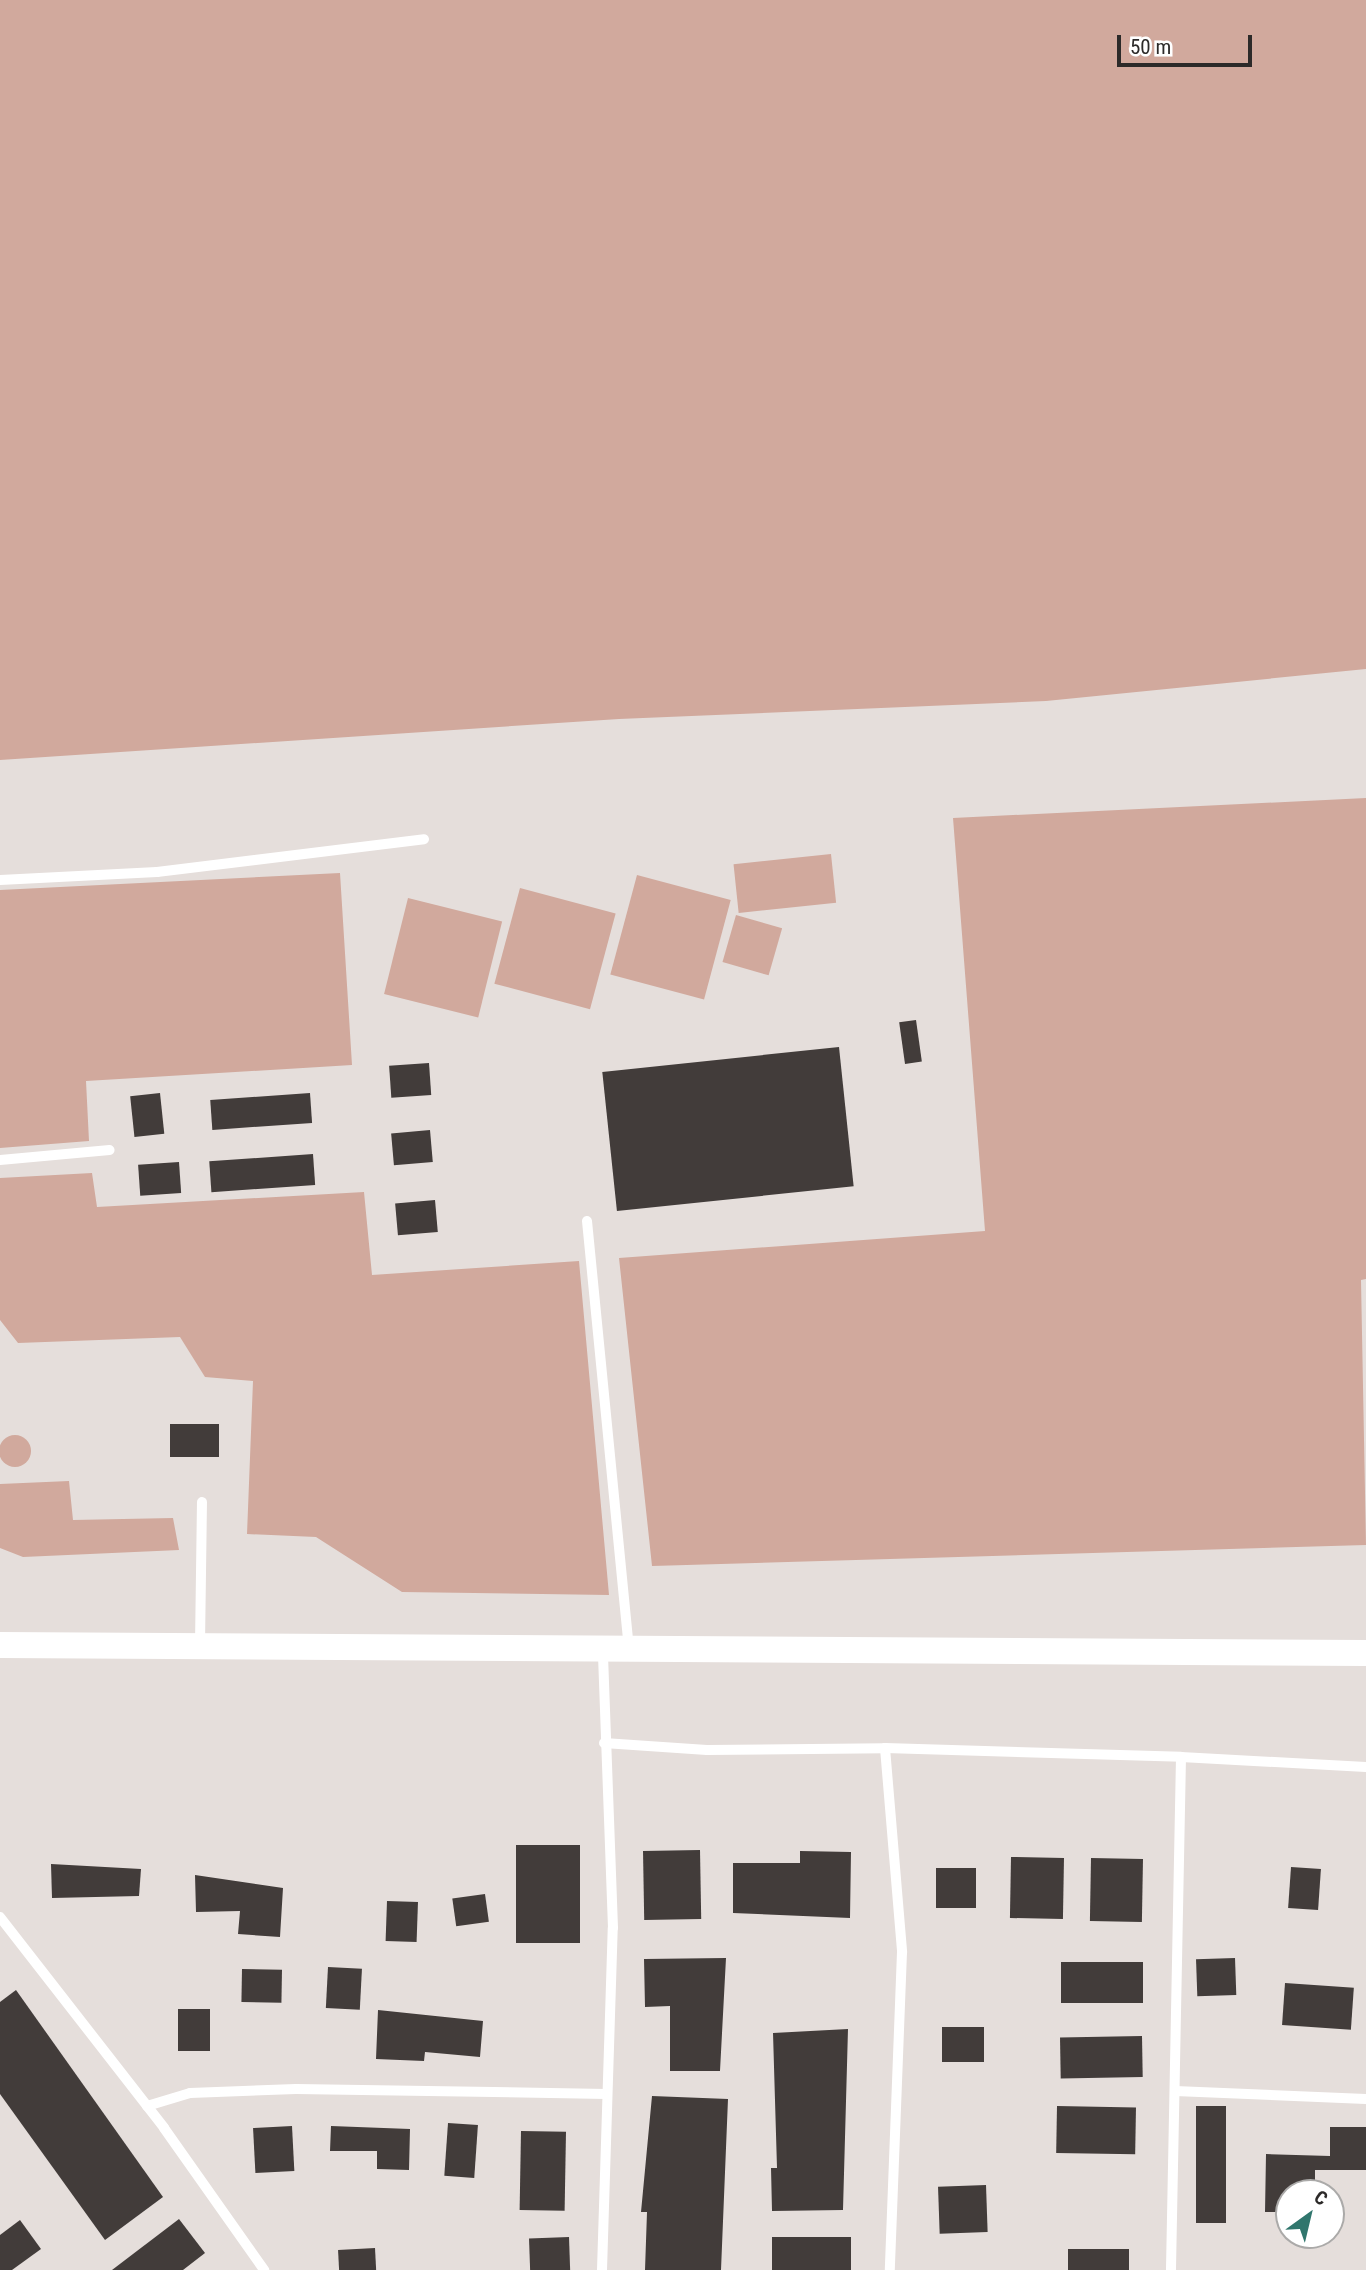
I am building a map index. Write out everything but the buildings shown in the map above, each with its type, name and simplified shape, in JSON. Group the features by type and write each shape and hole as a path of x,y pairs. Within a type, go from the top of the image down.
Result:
{"main road":[{"path":"0,1646 603,1652 1366,1653"}],"lane":[{"path":"0,880 157,872 424,839"},
{"path":"0,1160 110,1150"},
{"path":"587,1220 629,1652"},
{"path":"200,1648 202,1502"},
{"path":"602,2270 613,1928 604,1743 603,1652"},
{"path":"604,1743 707,1750 885,1748 1181,1757 1366,1767"},
{"path":"885,1748 902,1952 890,2270"},
{"path":"1171,2270 1181,1757"},
{"path":"0,1917 147,2106 264,2270"},
{"path":"147,2106 190,2093 296,2089 607,2094"},
{"path":"1175,2091 1366,2099"}],"shaded area":[{"path":"0,0 1366,0 1366,669 1046,701 619,719 0,760"},
{"path":"1366,798 1366,1279 1361,1280 1366,1545 652,1566 619,1258 985,1231 953,818"},
{"path":"831,854 836,903 739,913 734,864"},
{"path":"340,873 352,1065 86,1081 89,1141 0,1148 0,890"},
{"path":"637,875 731,900 704,1000 610,974"},
{"path":"520,888 616,914 590,1009 494,984"},
{"path":"408,898 502,921 478,1018 384,994"},
{"path":"736,915 782,928 769,975 722,962"},
{"path":"92,1173 97,1207 364,1192 372,1275 579,1261 609,1595 402,1592 316,1537 247,1534 253,1381 205,1377 180,1337 18,1343 0,1320 0,1178"},
{"path":"15,1435 26,1440 31,1451 26,1462 15,1467 4,1462 -1,1451 4,1440"},
{"path":"69,1481 73,1520 173,1518 179,1550 23,1557 0,1548 0,1484"}]}
